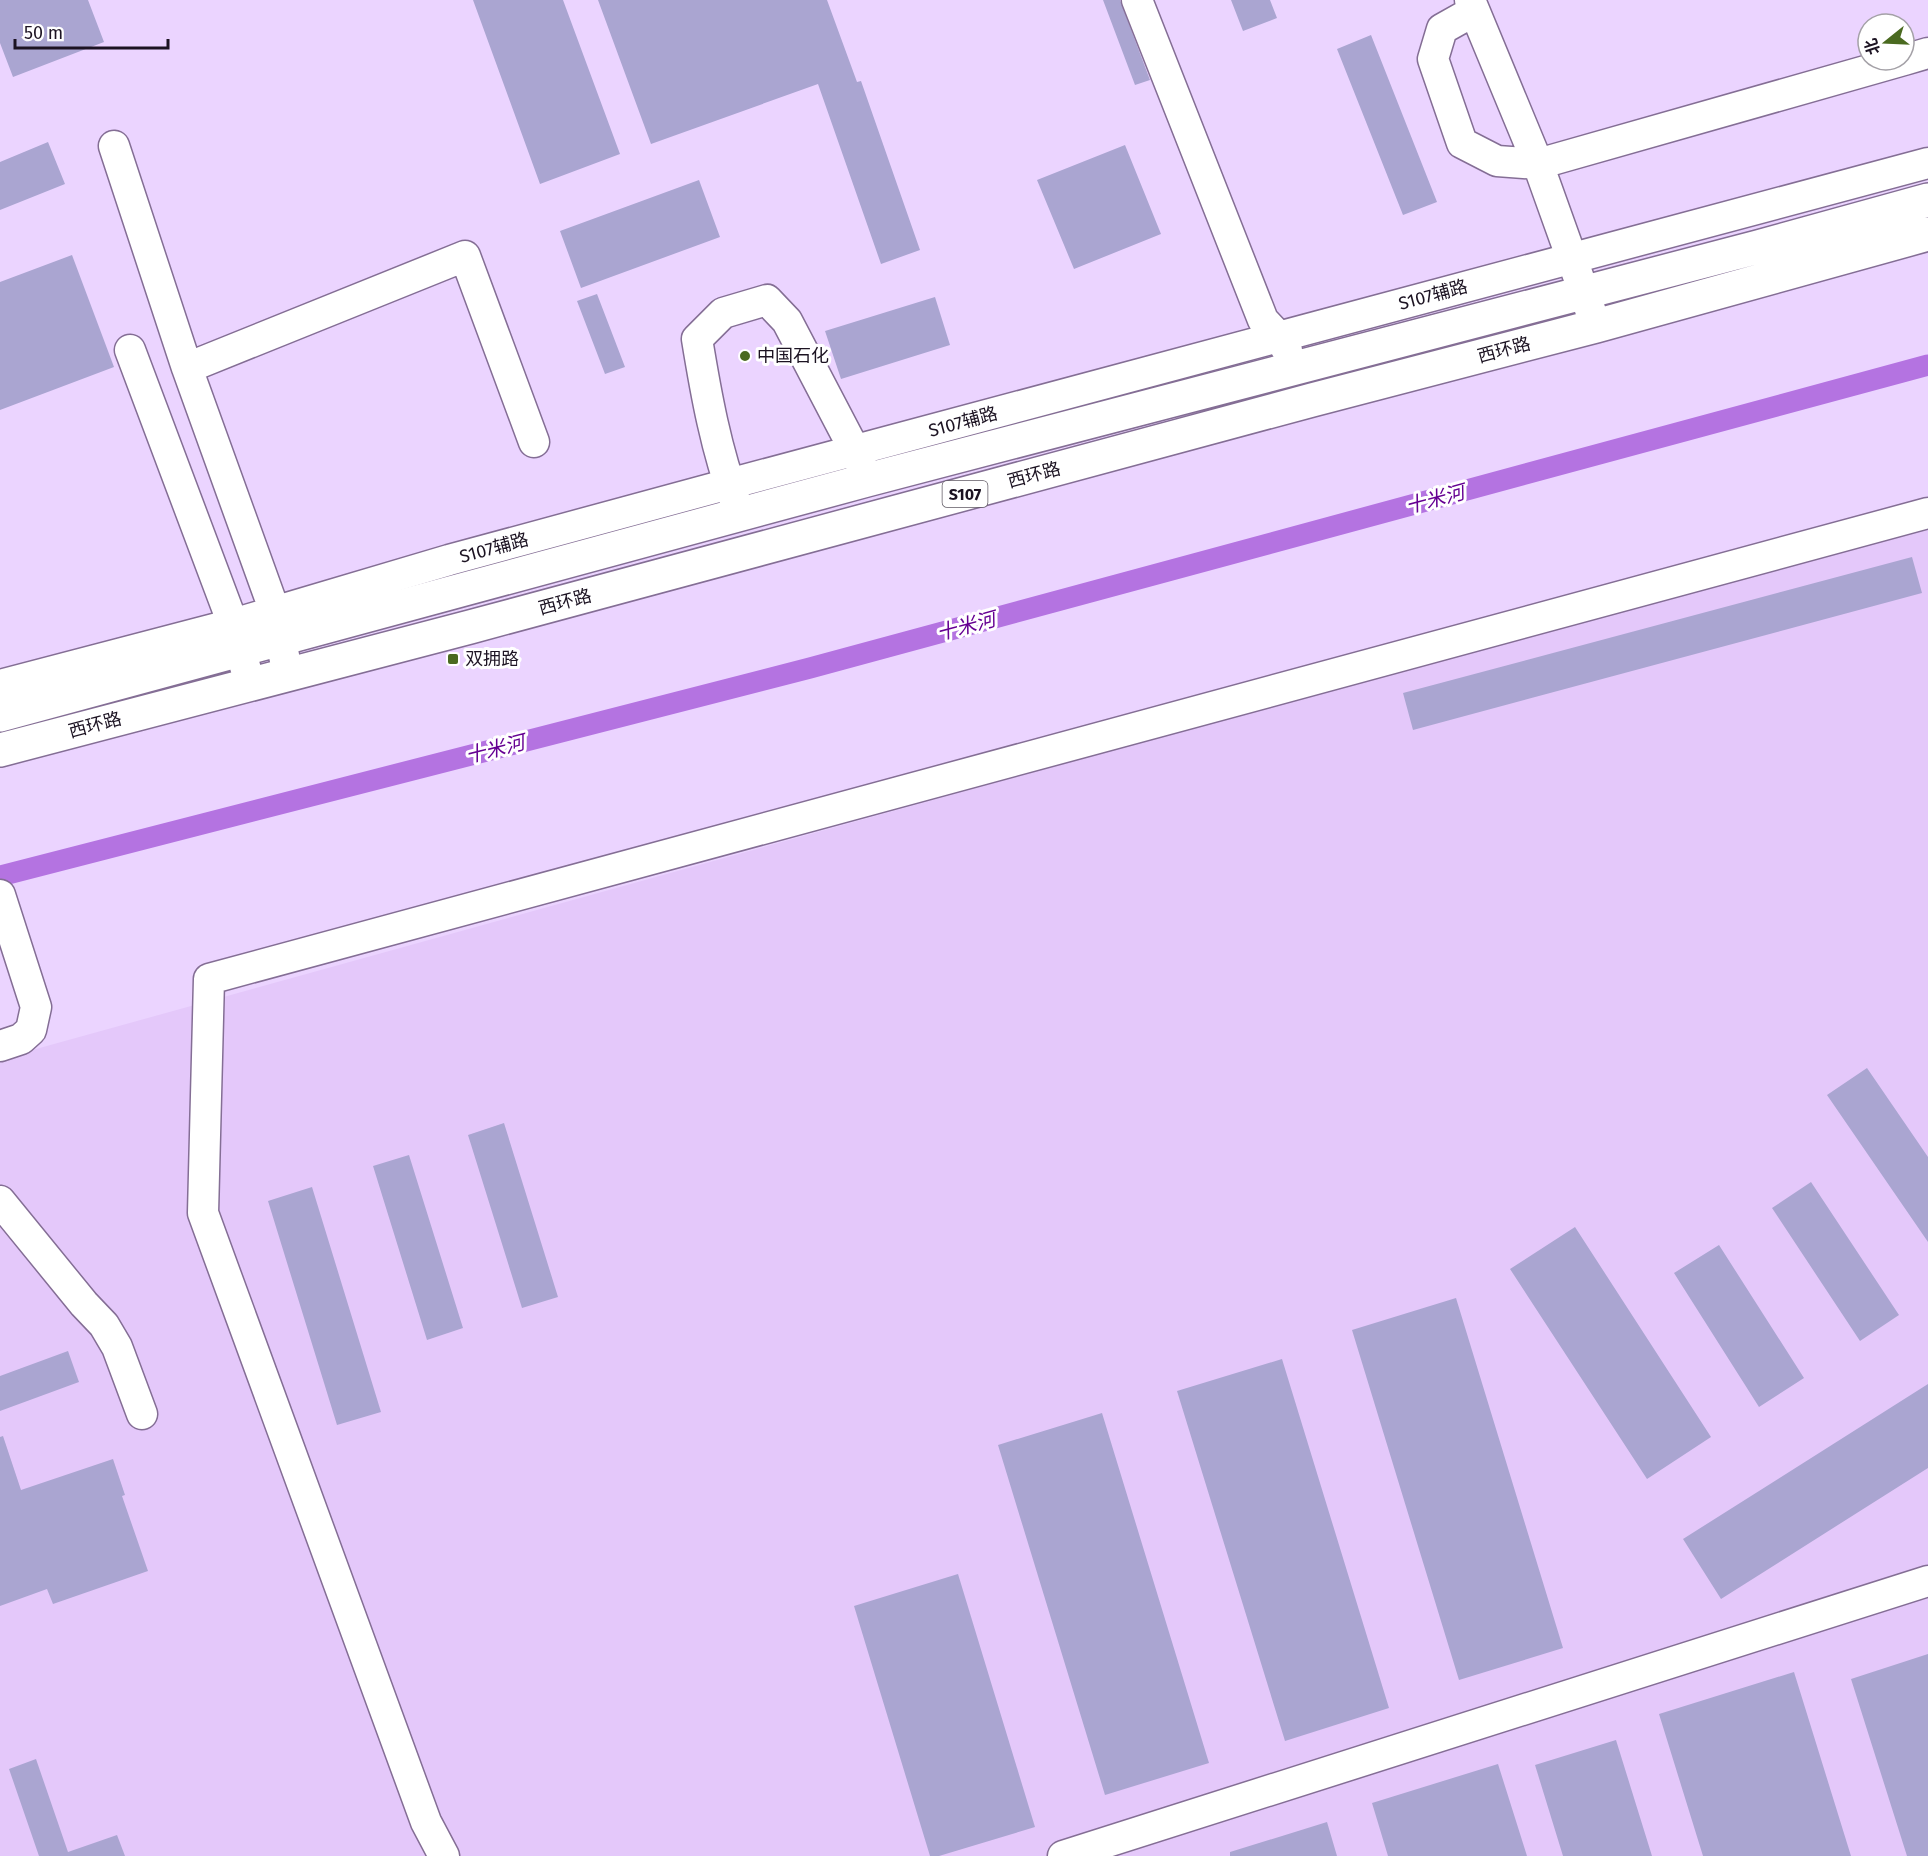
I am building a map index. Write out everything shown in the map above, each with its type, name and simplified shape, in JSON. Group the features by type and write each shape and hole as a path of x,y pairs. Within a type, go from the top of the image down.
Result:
{"highway":[{"name":"西环路","path":"0,715 237,637 741,515 861,465 1299,368 1928,200"},
{"name":"西环路","path":"0,750 1596,326 1928,234"}],"street":[{"path":"1137,0 1263,320 1279,337 1299,368"},
{"path":"1596,326 1538,164 1472,5 1442,30 1433,58 1462,143 1497,161 1538,164 1862,72"},
{"path":"114,146 187,368 278,626 288,675"},
{"name":"S107辅路","path":"278,626 449,560 729,484 861,465 1279,337 1928,163"},
{"path":"187,368 465,256 534,442"},
{"path":"741,515 729,484 706,399 697,339 723,313 767,300 787,321 861,465"},
{"path":"130,350 237,637 250,684"},
{"path":"444,1856 426,1822 203,1213 209,979 1928,513"},
{"path":"0,685 237,637"},
{"path":"0,895 36,1007 31,1030 21,1039 0,1046"},
{"path":"0,1201 84,1304 104,1325 117,1347 142,1414"},
{"path":"1063,1856 1928,1581"}],"shaded area":[{"path":"1928,524 1928,1856 0,1856 0,1059"}],"building":[{"path":"0,0 88,0 104,42 13,77 0,43"},
{"path":"473,0 563,0 620,154 540,184"},
{"path":"598,0 827,0 857,82 861,81 920,250 881,264 818,84 651,144"},
{"path":"1103,0 1120,0 1150,80 1135,85"},
{"path":"1231,0 1270,0 1277,18 1243,31"},
{"path":"1371,35 1437,202 1403,215 1337,49"},
{"path":"48,142 65,184 0,210 0,162"},
{"path":"1125,145 1161,234 1074,269 1037,180"},
{"path":"699,180 720,237 581,288 560,231"},
{"path":"72,255 114,367 0,410 0,282"},
{"path":"597,294 625,367 605,374 577,301"},
{"path":"935,297 950,345 841,379 825,331"},
{"path":"1912,557 1922,593 1413,730 1403,693"},
{"path":"1867,1068 1928,1157 1928,1242 1827,1095"},
{"path":"504,1123 558,1297 522,1308 468,1135"},
{"path":"409,1155 463,1328 427,1340 373,1166"},
{"path":"1811,1182 1899,1315 1860,1341 1772,1208"},
{"path":"312,1187 381,1412 337,1425 268,1201"},
{"path":"1575,1227 1711,1437 1647,1479 1510,1269"},
{"path":"1719,1245 1804,1378 1759,1407 1674,1273"},
{"path":"1456,1298 1563,1648 1459,1680 1352,1330"},
{"path":"68,1351 79,1382 0,1411 0,1376"},
{"path":"1282,1359 1389,1708 1285,1741 1177,1391"},
{"path":"1928,1384 1928,1468 1721,1599 1683,1539"},
{"path":"1102,1413 1209,1763 1105,1795 998,1445"},
{"path":"3,1436 21,1490 113,1459 125,1495 122,1496 148,1571 53,1604 47,1589 0,1606 0,1437"},
{"path":"958,1574 1035,1827 939,1856 930,1856 854,1606"},
{"path":"1928,1654 1928,1856 1907,1856 1851,1679"},
{"path":"1794,1672 1851,1856 1703,1856 1659,1714"},
{"path":"1616,1740 1652,1856 1563,1856 1535,1765"},
{"path":"36,1759 68,1852 117,1835 125,1856 39,1856 9,1769"},
{"path":"1498,1764 1527,1856 1388,1856 1372,1803"},
{"path":"1327,1822 1337,1856 1230,1856 1230,1852"}],"waterway":[{"name":"十米河","path":"0,876 810,668 1928,365"}],"place":[{"name":"中国石化","path":"745,356"},
{"name":"双拥路","path":"453,659"}]}
